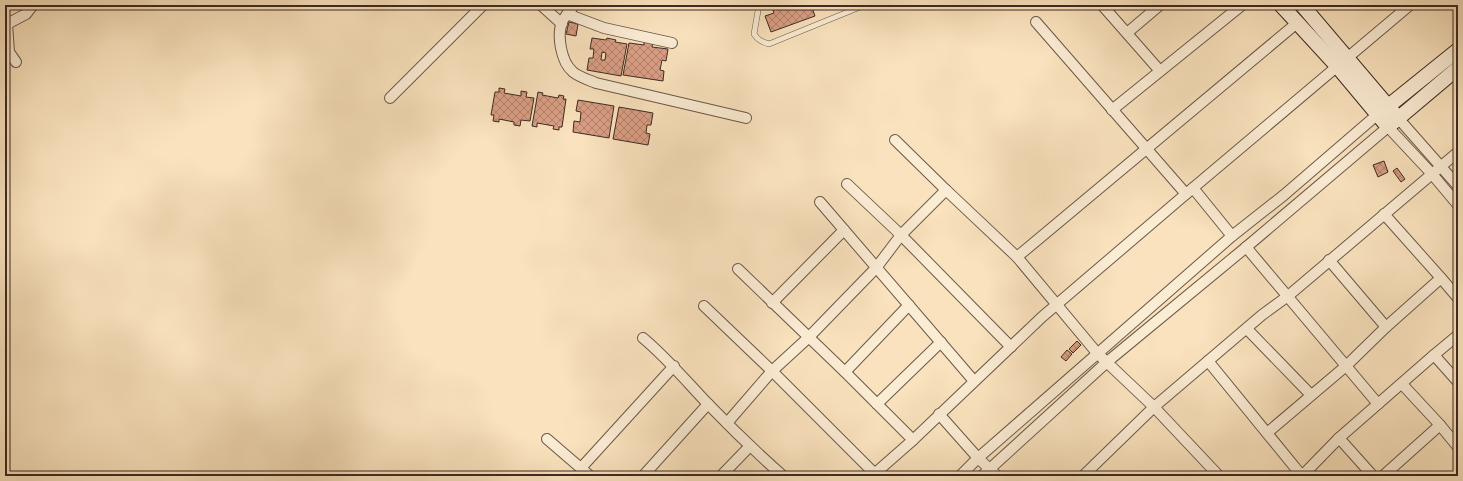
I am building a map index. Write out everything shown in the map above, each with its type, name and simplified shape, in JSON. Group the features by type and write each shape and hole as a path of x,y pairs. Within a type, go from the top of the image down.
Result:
{"street":[{"path":"16,62 9,52 6,24 26,14 33,5"},
{"path":"390,98 483,5"},
{"path":"541,5 562,24"},
{"path":"574,5 562,24 560,43 568,66 574,73 596,83 746,118"},
{"path":"1102,5 1160,72"},
{"path":"1127,34 1160,5"},
{"path":"1112,110 1242,5"},
{"path":"1281,5 1297,23 1342,62"},
{"path":"1302,5 1342,62 1393,122 1432,174 1458,205"},
{"path":"704,306 772,371 874,475 1057,304 1410,5"},
{"path":"567,14 604,28 672,43"},
{"path":"1036,22 1145,149 1190,191 1232,236"},
{"path":"1017,257 1297,23"},
{"path":"960,476 978,458 1097,353 1232,236 1284,195 1383,110 1458,50"},
{"path":"982,476 1107,362 1458,68"},
{"path":"1393,122 1441,167 1458,186"},
{"path":"895,140 1017,257 1097,353 1154,407 1218,476"},
{"path":"1083,476 1154,407 1458,152"},
{"path":"847,184 901,235 1011,347"},
{"path":"727,423 772,371 808,338 876,268 901,235 946,190"},
{"path":"820,202 974,381"},
{"path":"1384,214 1458,298"},
{"path":"772,303 844,230"},
{"path":"1246,247 1378,404"},
{"path":"1329,260 1386,327"},
{"path":"738,269 913,440"},
{"path":"1267,433 1346,366 1386,327 1441,278"},
{"path":"845,372 909,305"},
{"path":"1247,329 1311,396"},
{"path":"1208,361 1302,476 1339,438 1458,335"},
{"path":"643,338 674,366 708,404 750,446 783,476"},
{"path":"877,404 941,342"},
{"path":"1434,355 1458,382"},
{"path":"581,468 674,366"},
{"path":"1402,384 1458,447"},
{"path":"643,476 708,404"},
{"path":"939,414 978,458 997,476"},
{"path":"1383,476 1440,425"},
{"path":"1339,438 1373,476"},
{"path":"547,439 590,476"},
{"path":"724,475 750,446"}],"lane":[{"path":"759,5 754,34 758,40 769,44 865,5"}],"building":[{"path":"771,5 811,5 815,16 771,32 765,16 774,13"},
{"path":"569,22 578,24 576,36 566,34"},
{"path":"592,38 606,40 607,38 616,40 615,42 627,44 621,76 587,70 589,58 593,58 594,49 590,49","holes":["602,52 606,53 605,60 601,60"]},
{"path":"644,41 653,42 652,47 668,49 666,61 662,60 660,70 664,71 663,81 623,75 629,43 644,45"},
{"path":"499,88 505,89 504,93 521,96 521,91 527,92 526,97 534,98 530,121 521,120 520,126 514,125 514,122 499,119 499,122 493,121 494,115 491,115 495,92 499,92"},
{"path":"538,92 543,93 542,95 558,98 559,95 564,96 563,99 566,99 562,127 559,127 559,130 553,129 554,126 537,123 537,127 532,126"},
{"path":"578,100 614,106 609,138 573,132 574,121 580,122 581,112 576,111"},
{"path":"619,107 653,113 651,125 647,125 646,133 650,134 648,145 613,139"},
{"path":"1384,161 1388,172 1378,177 1373,165"},
{"path":"1397,168 1405,179 1401,182 1393,171"},
{"path":"1077,341 1081,345 1073,353 1069,349"},
{"path":"1067,350 1072,354 1066,361 1061,357"}]}
